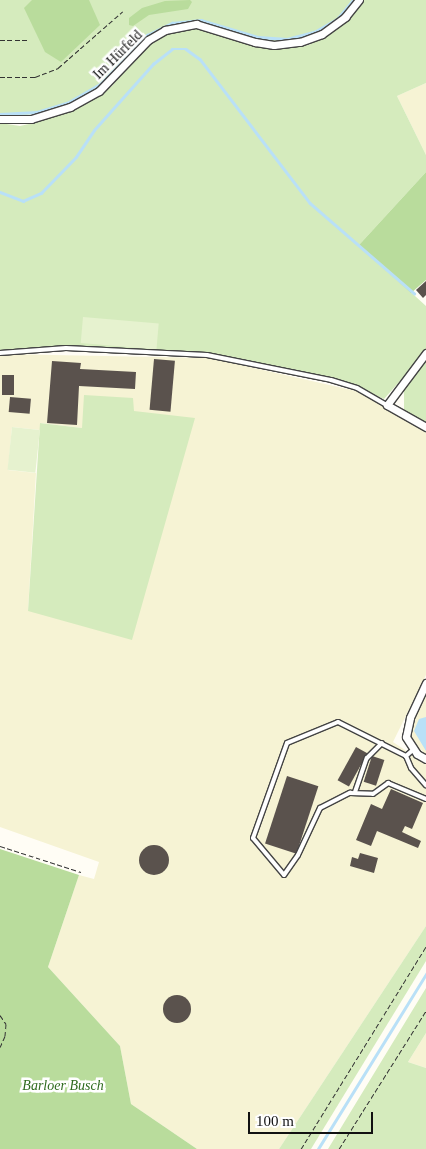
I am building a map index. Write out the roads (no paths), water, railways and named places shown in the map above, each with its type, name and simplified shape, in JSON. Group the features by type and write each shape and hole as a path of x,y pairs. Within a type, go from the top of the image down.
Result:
{"street":[{"name":"Im Hürfeld","path":"0,119 48,115 92,95 114,78 148,40 165,30 196,24 255,42 274,45 300,42 322,34 346,17 359,0"},
{"path":"426,353 387,405 426,427"},
{"path":"426,683 410,718 406,738 414,749 426,759"}],"lane":[{"path":"0,353 66,348 207,354 331,380 357,388 387,405"},
{"path":"426,785 406,756 338,722 287,743 253,838 284,875 298,855 320,808 355,792 373,794 388,783 426,800"},
{"path":"355,792 367,758 382,743"},
{"path":"406,756 414,749"}],"water":[{"path":"426,717 426,751 414,731 419,719"}],"waterway":[{"path":"0,114 37,112 67,103 100,84 147,35 172,23 201,20 258,37 287,39 316,31 337,19 353,0"},
{"path":"0,192 23,201 41,193 76,157 94,130 153,64 172,49 186,49 200,59 310,203 414,293"},
{"path":"318,1149 426,974"}],"park label":[{"name":"Barloer Busch","path":"63,1086"}]}
